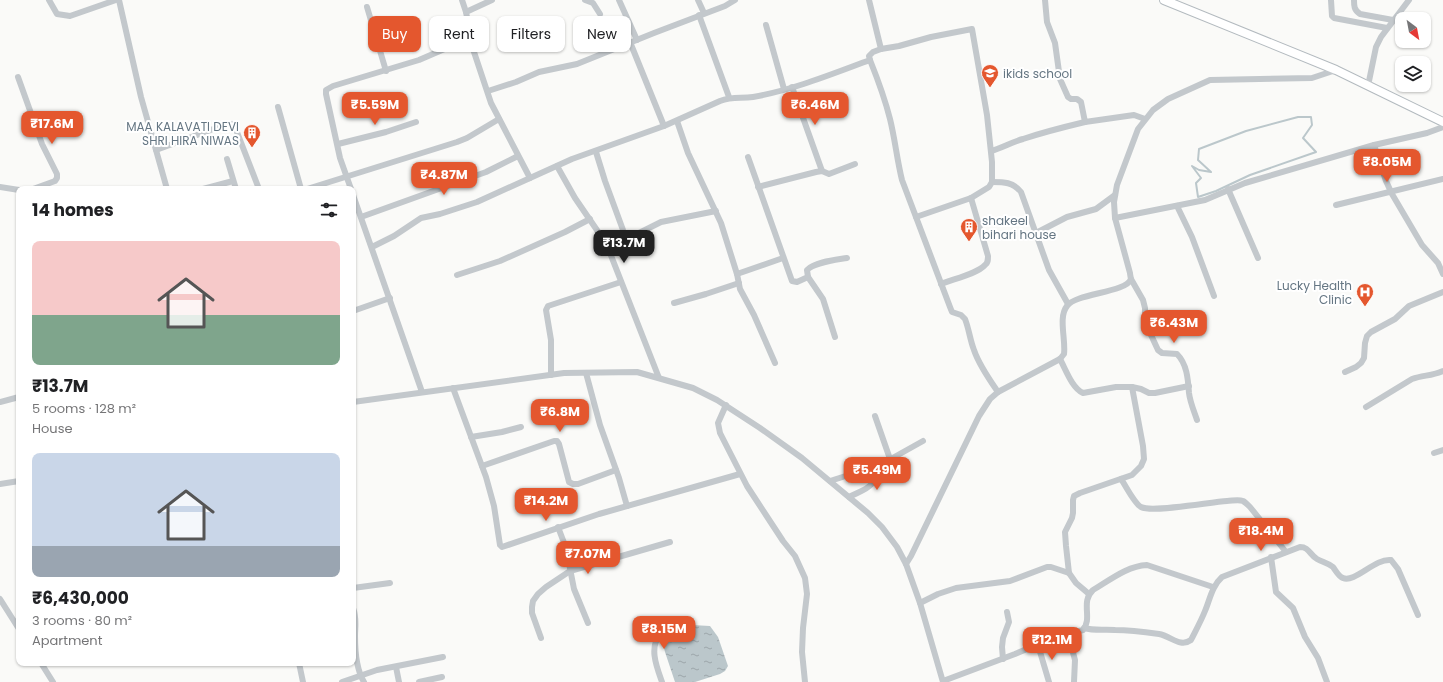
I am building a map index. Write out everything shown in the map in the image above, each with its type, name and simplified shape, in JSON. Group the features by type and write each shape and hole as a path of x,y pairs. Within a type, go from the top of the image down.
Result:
{"main road":[{"path":"1164,0 1336,70 1443,122"}],"street":[{"path":"49,0 54,11 57,14 64,16 70,16 116,0"},
{"path":"119,0 141,97 166,186"},
{"path":"462,0 467,16"},
{"path":"466,12 492,0"},
{"path":"585,0 595,4 600,14"},
{"path":"620,0 637,40"},
{"path":"698,0 730,97"},
{"path":"631,42 729,5 735,0"},
{"path":"869,0 881,49"},
{"path":"1045,0 1046,22 1056,43 1060,79 1068,97 1071,99 1077,99 1081,102 1085,122"},
{"path":"1331,0 1331,14 1334,18 1387,28"},
{"path":"1354,0 1354,8 1360,14 1393,20"},
{"path":"1368,86 1376,47 1387,28 1409,0"},
{"path":"367,7 386,70"},
{"path":"766,25 784,89"},
{"path":"916,217 971,198 989,188 992,182 991,151 987,115 972,29 930,37 899,46 881,49 870,53 870,60 882,90 891,120 897,161 902,180 941,284 952,312 962,315 965,319 977,358 998,392"},
{"path":"631,44 664,126"},
{"path":"350,186 338,144 326,90 333,86 423,59 439,52"},
{"path":"475,52 499,119 530,178"},
{"path":"488,91 540,72 577,64 606,52"},
{"path":"372,246 394,236 421,218 464,208 557,166 677,121 730,97 753,97 792,87 870,60"},
{"path":"1197,420 1190,398 1187,372 1179,356 1174,353 1162,353 1158,350 1151,335 1143,300 1131,279 1115,218 1115,196 1117,185 1138,129 1145,118 1153,110 1168,99 1210,80 1312,78 1336,70"},
{"path":"18,77 42,144 57,174 55,181 41,186"},
{"path":"792,87 822,171"},
{"path":"278,107 300,186"},
{"path":"991,151 1041,133 1085,122 1134,115 1145,118"},
{"path":"316,186 457,142 467,138 499,119"},
{"path":"677,121 688,153 716,211 739,283 775,363"},
{"path":"338,144 386,132 416,122"},
{"path":"156,150 227,124 232,124 258,186"},
{"path":"1115,218 1205,200 1245,183 1374,146 1427,133 1443,127"},
{"path":"1374,146 1390,191 1422,245 1438,263 1443,274"},
{"path":"596,152 623,230 625,235 628,237 661,222 716,211"},
{"path":"361,217 486,172 518,156"},
{"path":"748,156 792,281 797,282 808,277"},
{"path":"226,159 235,186"},
{"path":"758,187 822,171 829,174 856,164"},
{"path":"557,166 575,198 590,219 607,248 659,378"},
{"path":"1336,205 1443,179"},
{"path":"214,186 233,181"},
{"path":"992,182 1009,183 1016,186 1021,192 1049,270 1068,304"},
{"path":"0,187 16,190"},
{"path":"1228,189 1258,258"},
{"path":"1036,233 1067,217 1096,209 1115,196"},
{"path":"941,284 985,266 988,261 988,256 971,198"},
{"path":"356,203 422,392"},
{"path":"1176,206 1194,243 1214,296"},
{"path":"457,275 500,261 565,232 590,219"},
{"path":"737,274 783,258"},
{"path":"835,337 823,299 808,277 807,270 830,260 847,258"},
{"path":"906,564 979,416 990,399 998,392 1060,359 1064,354 1063,318 1064,310 1068,304 1076,300 1119,288 1128,284 1131,279"},
{"path":"551,375 550,340 546,310 548,306 621,282"},
{"path":"674,303 739,283"},
{"path":"1345,372 1356,367 1364,358 1367,336 1395,319 1409,306 1443,292"},
{"path":"356,310 390,298"},
{"path":"1060,359 1079,391 1083,393 1116,386 1132,387 1141,389 1148,393 1155,393 1189,386"},
{"path":"1366,407 1412,379 1431,376 1443,371"},
{"path":"356,402 551,375 586,373 637,372 693,388 726,406 802,458 850,497 882,527 897,547 906,564 920,603 943,681 1003,659 1058,636 1079,632 1084,628 1087,622 1087,599 1089,594 1122,573 1141,565 1147,565 1213,587"},
{"path":"586,373 600,425 627,506"},
{"path":"1089,594 1072,578 1069,573 1065,532 1072,518 1074,496 1132,475 1138,470 1144,458 1132,387"},
{"path":"453,388 482,466 494,506 500,545 502,547 558,527 740,474"},
{"path":"0,402 16,399"},
{"path":"726,406 718,423 719,428 740,474 795,556 805,578 807,594 802,652 805,682"},
{"path":"875,416 890,459"},
{"path":"471,437 502,432 521,426"},
{"path":"482,466 554,441 559,444 569,482 573,484 578,484 616,470"},
{"path":"830,481 876,466 923,441"},
{"path":"1434,453 1443,450"},
{"path":"850,497 870,486 874,482 876,466"},
{"path":"1121,479 1137,504 1150,509 1172,508 1239,500 1243,501 1250,507 1286,552"},
{"path":"0,484 16,481"},
{"path":"558,527 566,548 574,589 588,623"},
{"path":"541,638 532,613 533,601 546,587 570,571 670,542"},
{"path":"1084,628 1160,634 1184,644 1191,640 1205,612 1213,587 1217,581 1222,577 1286,552 1304,547 1308,549 1316,558 1333,567 1341,577 1345,579 1352,578 1378,562 1387,559 1391,560 1398,569 1418,615"},
{"path":"1271,558 1276,592 1293,608 1305,637 1318,658 1327,682"},
{"path":"920,603 938,594 956,588 1010,581 1047,567 1069,573"},
{"path":"356,588 390,582"},
{"path":"0,598 16,625"},
{"path":"1003,659 1002,647 1008,622 1007,612"},
{"path":"356,616 356,654 360,675 364,682"},
{"path":"662,682 655,657 655,645 660,634 665,630 681,624"},
{"path":"1068,634 1075,660 1074,682"},
{"path":"1038,645 1049,682"},
{"path":"342,682 360,675 443,657"},
{"path":"43,666 53,682"},
{"path":"300,666 303,682"},
{"path":"396,667 399,682"},
{"path":"419,682 442,677"}],"water":[{"path":"692,625 710,626 718,637 728,666 725,671 720,674 695,682 675,682 662,640 672,631"}],"waterway":[{"path":"1298,117 1311,117 1312,125 1303,138 1316,152 1250,175 1216,191 1198,197 1196,183 1201,178 1192,166 1199,170 1211,172 1198,160 1199,149 1246,131 1298,117"}],"place":[{"name":"ikids school","path":"990,88"},
{"name":"MAA KALAVATI DEVI SHRI HIRA NIWAS","path":"252,148"},
{"name":"shakeel bihari house","path":"969,242"},
{"name":"Lucky Health Clinic","path":"1365,307"}]}
